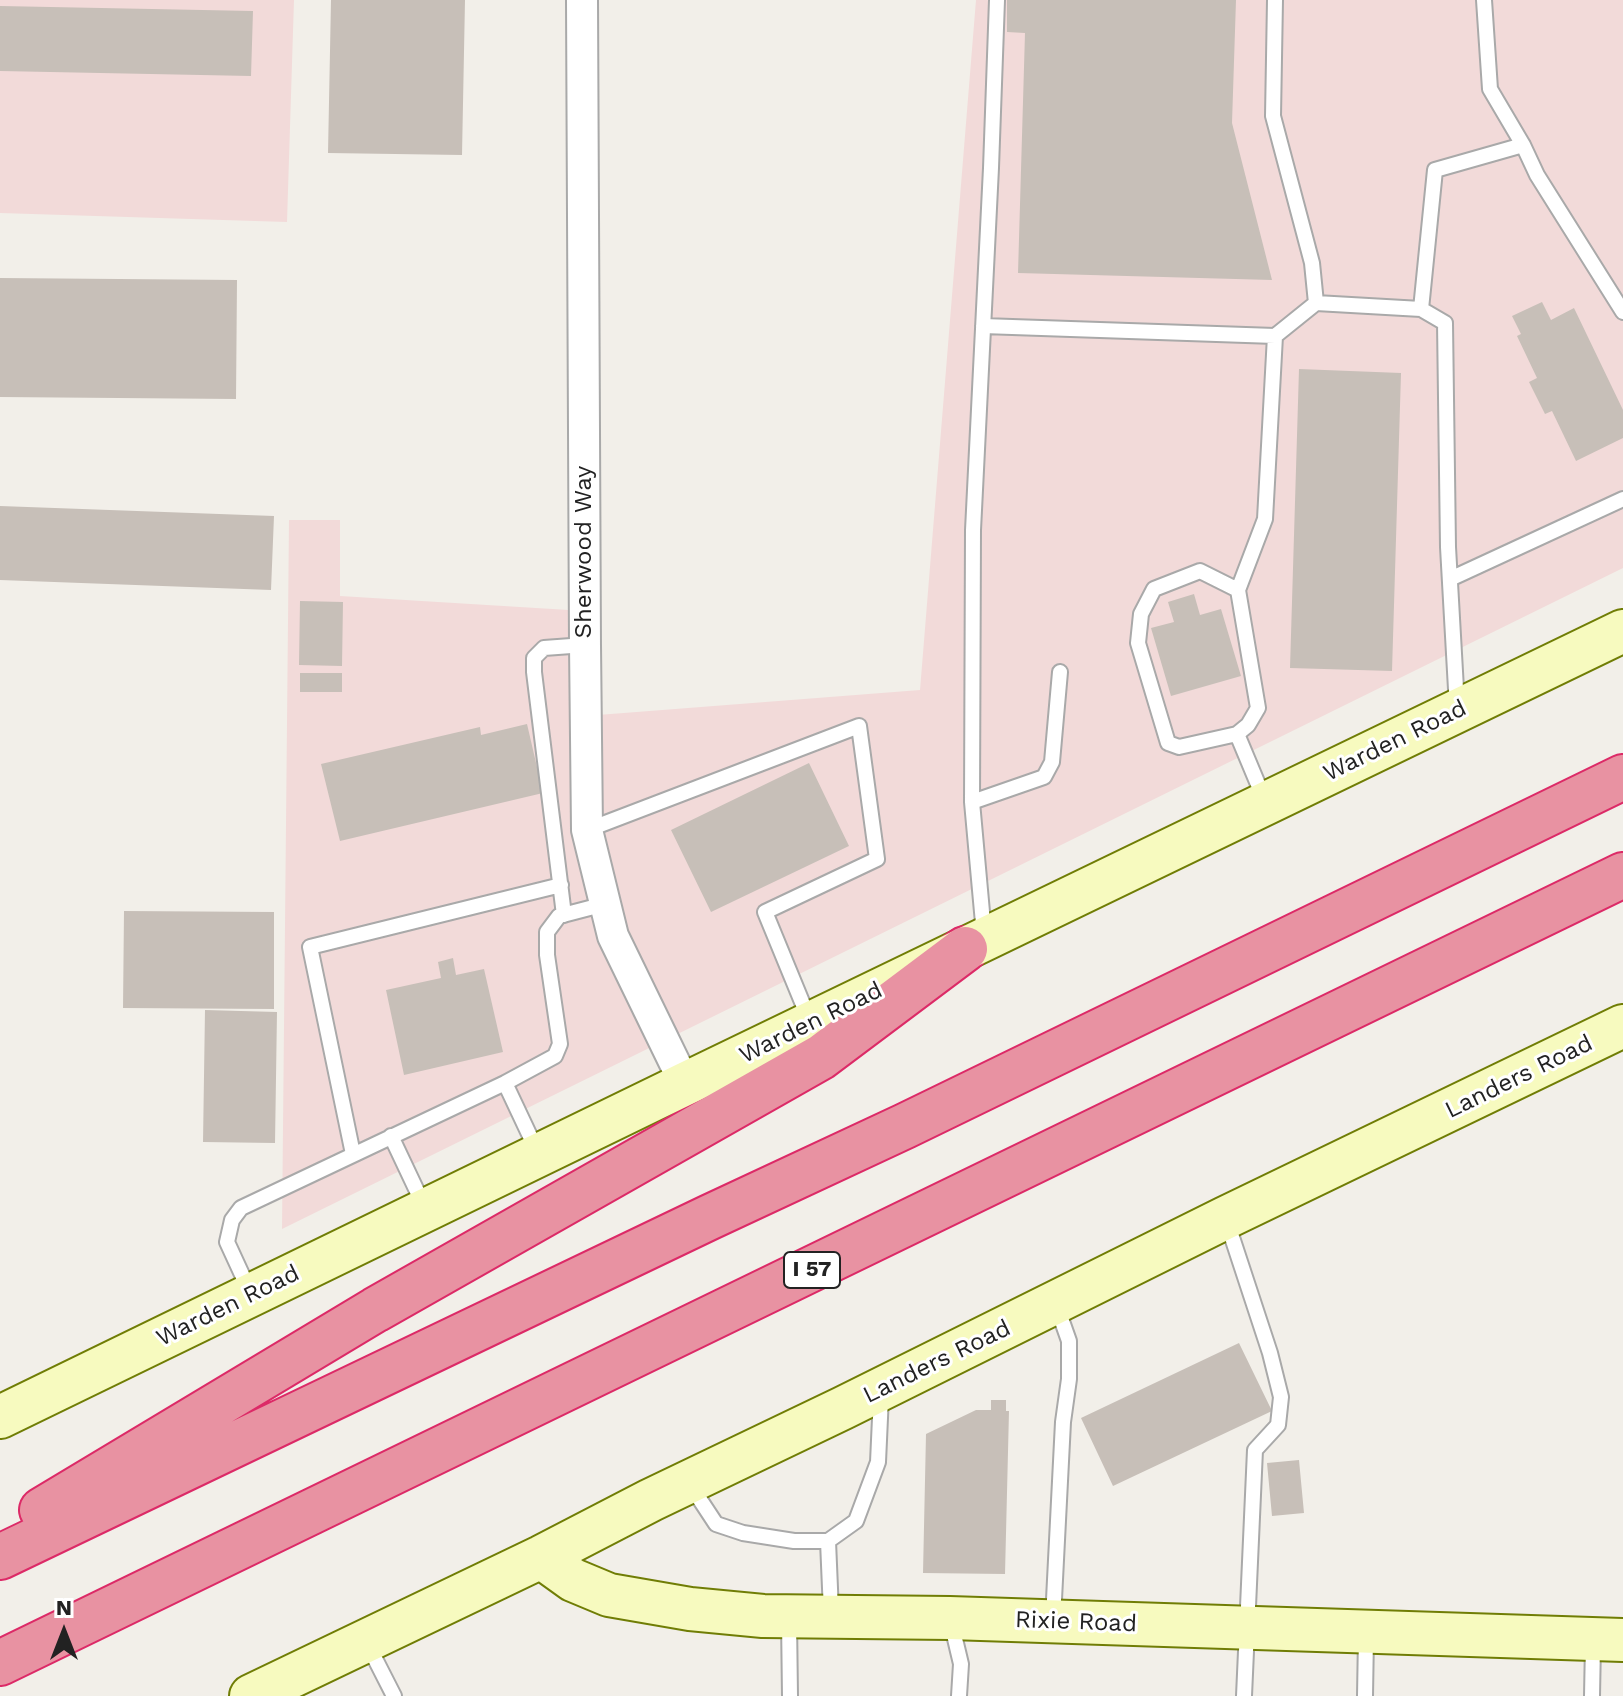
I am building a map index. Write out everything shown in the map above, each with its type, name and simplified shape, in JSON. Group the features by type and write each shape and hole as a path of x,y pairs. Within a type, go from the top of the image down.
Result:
{"highway":[{"path":"0,1557 905,1126 1623,777"},
{"name":"I 57","path":"0,1663 1623,875"},
{"path":"0,1534 375,1310 821,1057 975,944"}],"main road":[{"name":"Warden Road","path":"0,1417 1623,631"},
{"name":"Landers Road","path":"251,1696 1623,1026"},
{"name":"Rixie Road","path":"541,1557 573,1580 609,1595 690,1609 763,1616 950,1618 1608,1640"}],"street":[{"name":"Sherwood Way","path":"582,0 587,830 613,936 685,1084"}],"lane":[{"path":"975,944 973,530 997,0"},
{"path":"1275,0 1273,116 1312,263 1316,303"},
{"path":"1484,0 1490,89 1537,175 1623,312"},
{"path":"1421,309 1435,170 1523,145"},
{"path":"983,326 1275,336 1316,303 1421,309 1445,323 1450,579 1457,711"},
{"path":"1238,590 1200,571 1154,589 1141,614 1138,643 1168,743 1179,747 1237,734 1248,725 1258,708 1238,590 1265,519 1275,336"},
{"path":"1450,579 1623,499"},
{"path":"564,915 534,658 544,648 585,645"},
{"path":"972,802 1044,777 1052,762 1060,672"},
{"path":"587,830 859,726 877,859 765,912 811,1023"},
{"path":"1237,734 1266,803"},
{"path":"353,1154 310,947 561,885"},
{"path":"251,1295 227,1242 232,1220 241,1208 505,1083 555,1056 560,1044 547,955 547,932 559,916 605,904"},
{"path":"505,1083 539,1155"},
{"path":"391,1136 426,1210"},
{"path":"1225,1218 1258,1313 1281,1397 1278,1425 1255,1450 1244,1696"},
{"path":"1053,1621 1063,1422 1069,1379 1069,1341 1055,1303"},
{"path":"688,1482 716,1524 743,1533 794,1541 828,1541 856,1521 878,1462 881,1389"},
{"path":"828,1541 832,1616"},
{"path":"789,1616 790,1696"},
{"path":"950,1618 961,1664 959,1696"},
{"path":"1365,1696 1366,1632"},
{"path":"1592,1696 1608,1640"},
{"path":"366,1641 394,1696"}],"shaded area":[{"path":"0,0 294,0 287,222 0,213"},
{"path":"976,0 1623,0 1623,568 282,1229 289,520 340,520 340,596 585,611 585,716 920,690"}],"building":[{"path":"331,0 465,0 462,155 328,153"},
{"path":"1007,0 1236,0 1232,123 1272,280 1018,273 1025,33 1007,32"},
{"path":"0,6 253,11 251,76 0,71"},
{"path":"0,278 237,280 236,399 0,397"},
{"path":"1542,302 1551,320 1574,308 1623,410 1623,438 1576,461 1552,411 1545,414 1529,382 1537,378 1517,336 1521,334 1512,316"},
{"path":"1299,369 1401,373 1392,671 1290,668"},
{"path":"0,506 274,516 271,590 0,580"},
{"path":"1194,594 1200,615 1221,609 1241,676 1171,696 1151,628 1174,622 1168,602"},
{"path":"300,601 343,602 342,666 299,665"},
{"path":"300,673 342,673 342,692 300,692"},
{"path":"527,724 543,793 340,841 321,764 480,727 481,735"},
{"path":"809,763 849,846 711,912 671,830"},
{"path":"124,911 274,912 274,1009 123,1008"},
{"path":"453,958 456,975 484,969 503,1052 404,1075 386,990 441,978 438,962"},
{"path":"205,1010 277,1012 275,1143 203,1142"},
{"path":"1239,1343 1272,1411 1113,1486 1081,1418"},
{"path":"991,1400 1006,1400 1006,1411 1009,1411 1005,1574 923,1573 926,1434 976,1410 991,1410"},
{"path":"1299,1460 1304,1513 1272,1516 1267,1463"}]}
